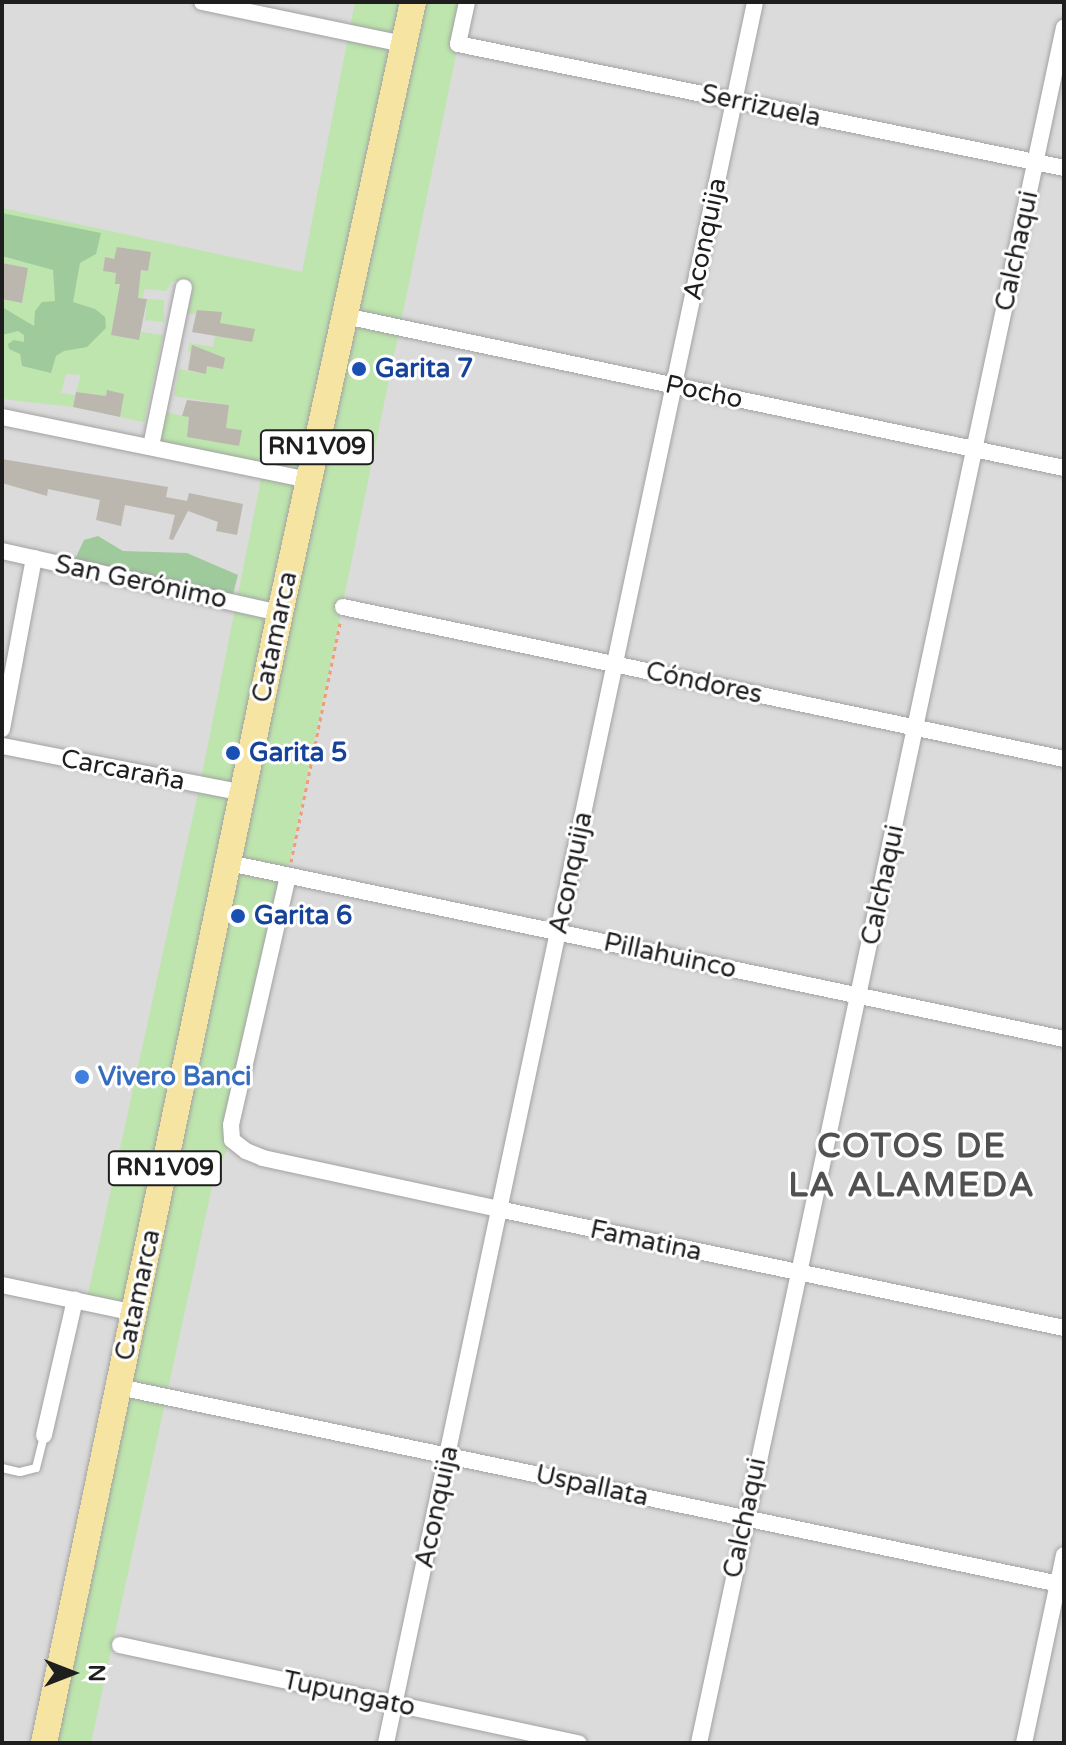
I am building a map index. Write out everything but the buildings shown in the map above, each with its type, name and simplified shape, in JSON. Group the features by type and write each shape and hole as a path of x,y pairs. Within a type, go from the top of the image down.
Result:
{"main road":[{"name":"Catamarca","path":"44,1743 280,613 413,2"}],"street":[{"path":"202,2 403,44"},
{"name":"Serrizuela","path":"467,2 458,44 1064,168"},
{"name":"Aconquija","path":"386,1743 755,2"},
{"name":"Calchaqui","path":"699,1743 796,1272 859,995 1064,27"},
{"path":"151,446 184,287"},
{"name":"Pocho","path":"345,316 1064,468"},
{"path":"2,417 310,480"},
{"name":"San Gerónimo","path":"2,551 280,613"},
{"path":"2,729 34,558"},
{"name":"Cóndores","path":"343,607 1064,759"},
{"name":"Carcaraña","path":"2,746 243,793"},
{"name":"Pillahuinco","path":"229,863 1064,1039"},
{"name":"Famatina","path":"288,876 231,1125 232,1140 263,1158 1064,1328"},
{"path":"2,1285 135,1313"},
{"path":"44,1435 75,1300"},
{"name":"Uspallata","path":"119,1387 1061,1584"},
{"path":"1024,1743 1061,1584 1064,1555"},
{"name":"Tupungato","path":"120,1645 579,1743"}],"lane":[{"path":"2,1468 20,1472 36,1468 44,1435"}],"path":[{"path":"288,876 343,607"}],"shaded area":[{"path":"2,2 1064,2 1064,1743 2,1743"}],"green space":[{"path":"355,2 467,2 232,1140 215,1173 91,1743 44,1743 135,1313 86,1303 200,784 264,464 158,440 164,412 189,417 187,437 239,445 241,430 207,425 209,416 227,417 229,405 174,396 179,369 206,374 207,366 223,369 224,357 188,351 190,343 213,347 215,336 252,342 220,323 221,312 197,310 196,314 187,314 193,289 186,279 172,281 166,291 144,289 143,298 118,295 111,335 139,340 141,332 163,335 144,422 120,417 123,394 107,391 102,413 96,411 98,395 76,392 81,375 66,374 61,393 75,395 73,407 2,399 2,299 22,303 28,268 2,263 2,208 302,272","holes":["117,247 151,252 148,271 141,270 139,287 116,284 116,273 103,271 105,257 114,259"]},
{"path":"2,213 101,233 96,254 80,263 73,302 95,309 105,317 106,328 87,347 64,351 56,356 51,373 22,366 20,354 9,349 8,344 14,340 24,342 24,335 18,331 2,335 2,307 34,326 35,311 42,302 55,301 53,270 2,256"},
{"path":"147,299 164,300 164,322 145,320"},
{"path":"98,536 123,551 187,553 238,575 233,594 75,559 84,540"}],"place":[{"name":"Garita 7","path":"359,369"},
{"name":"Garita 5","path":"233,753"},
{"name":"Garita 6","path":"238,916"},
{"name":"Vivero Banci","path":"82,1077"}],"district":[{"name":"COTOS DE LA ALAMEDA","path":"912,1166"}]}
